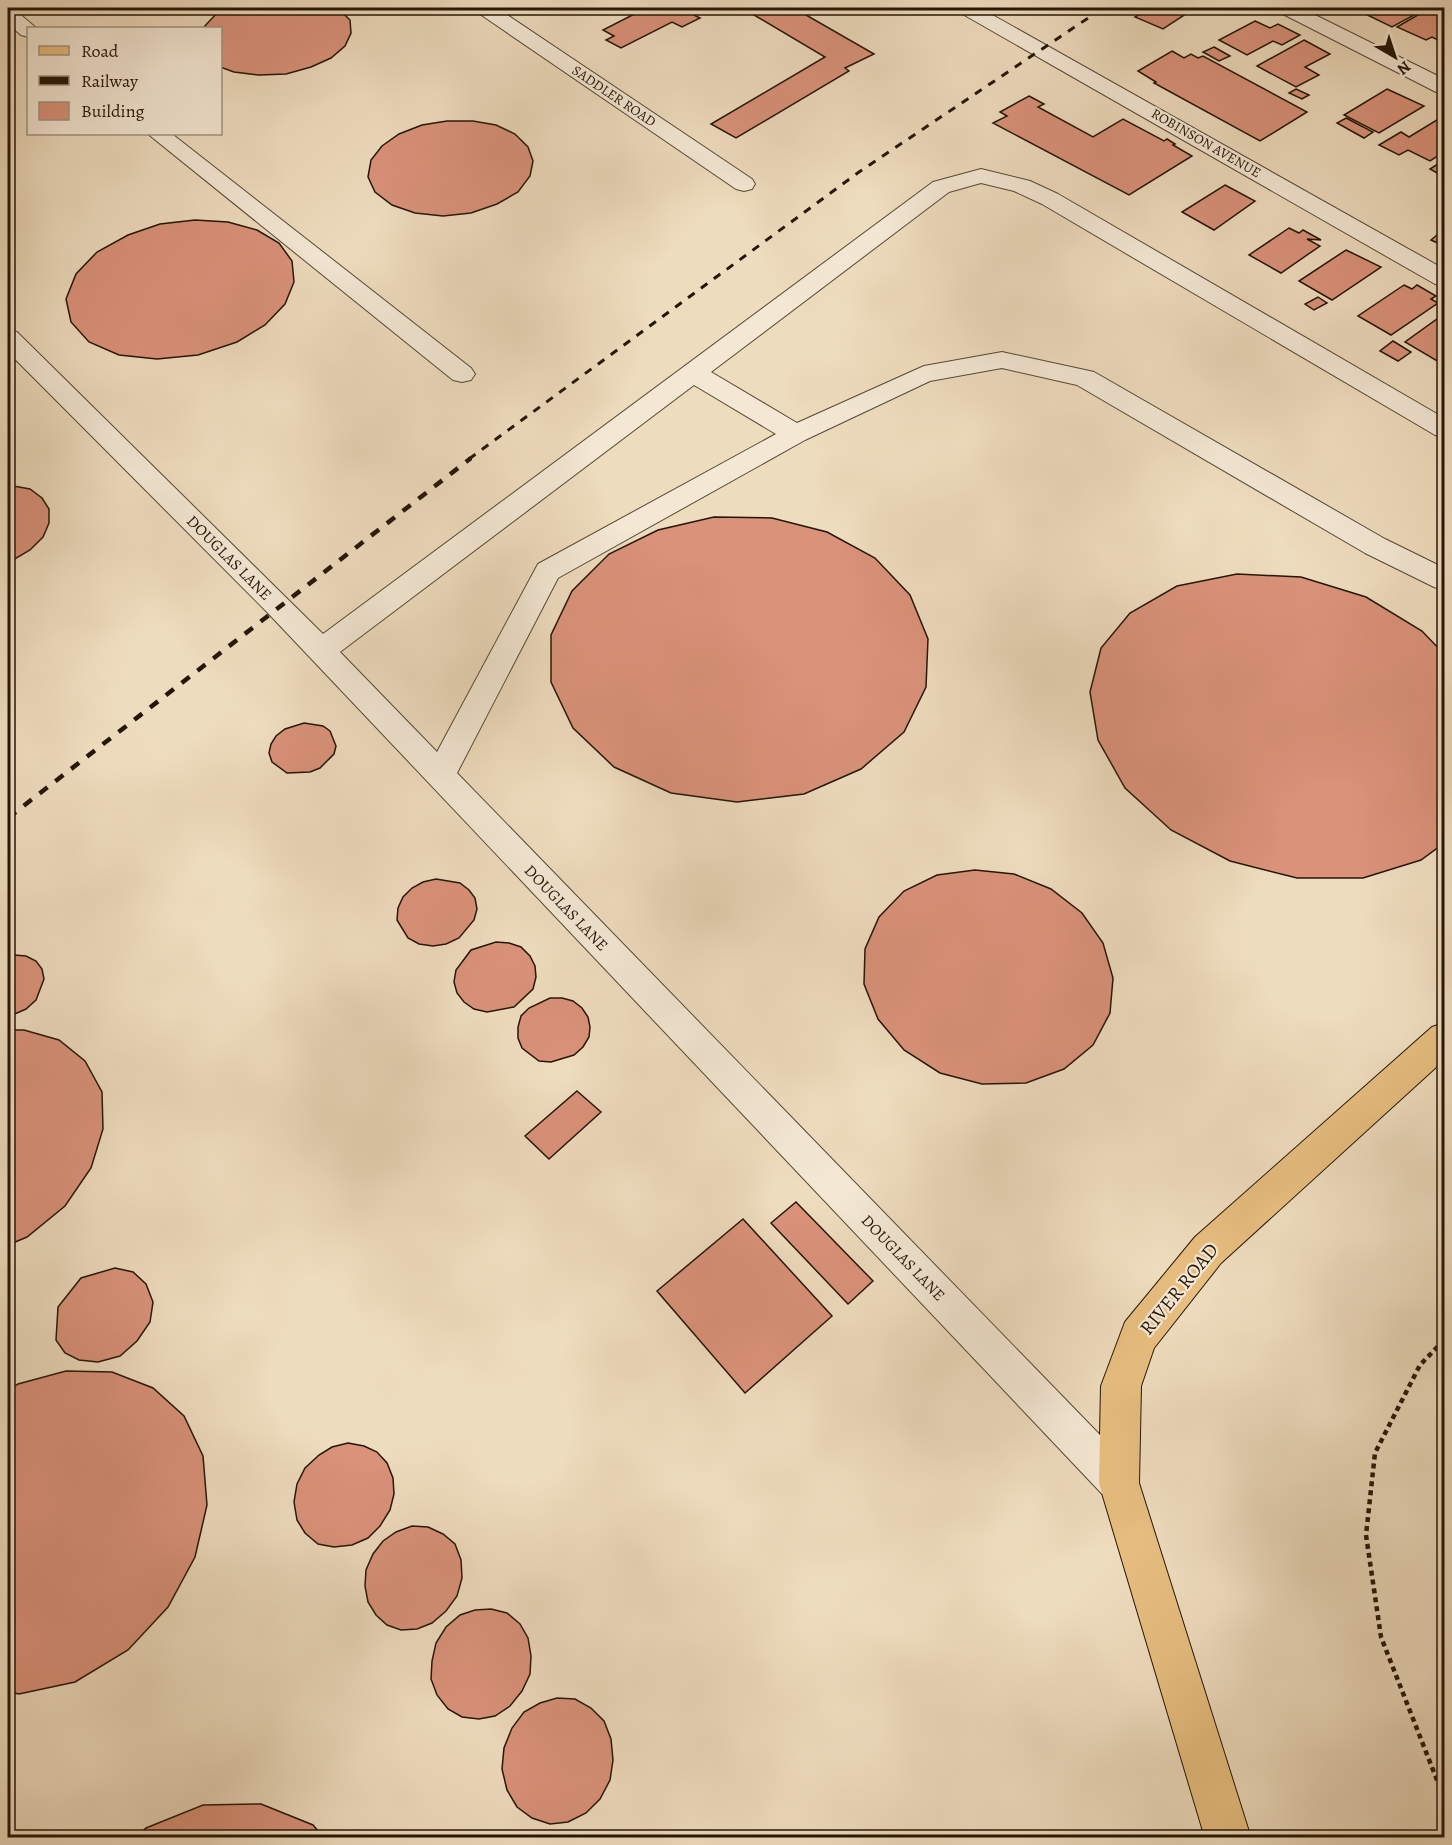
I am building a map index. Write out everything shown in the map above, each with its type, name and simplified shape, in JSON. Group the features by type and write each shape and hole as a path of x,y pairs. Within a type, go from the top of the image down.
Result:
{"main road":[{"name":"RIVER ROAD","path":"1227,1838 1119,1483 1121,1386 1139,1336 1208,1250 1444,1038"}],"street":[{"name":"SADDLER ROAD","path":"484,8 744,184"},
{"name":"ROBINSON AVENUE","path":"966,8 1444,279"},
{"path":"1286,8 1444,87"},
{"path":"8,14 27,30"},
{"path":"160,135 462,374"},
{"path":"320,651 941,187 981,176 1022,186 1050,199 1444,429"},
{"name":"DOUGLAS LANE","path":"8,338 277,605 1119,1483"},
{"path":"440,776 548,571 796,434 924,374 1002,360 1085,378 1375,546 1444,580"},
{"path":"693,373 796,434"}],"path":[{"path":"1444,1340 1420,1365 1375,1453 1366,1535 1381,1636 1444,1798"}],"building":[{"path":"229,8 338,8 350,20 351,33 345,46 331,58 311,67 286,74 259,75 234,72 222,68 222,27 204,27 216,14"},
{"path":"646,8 680,8 700,18 682,27 672,22 621,48 606,40 614,36 603,30"},
{"path":"767,8 794,8 874,54 845,68 849,71 736,138 711,124 825,57 754,15"},
{"path":"1150,8 1195,8 1163,29 1135,17"},
{"path":"1353,8 1427,8 1392,27"},
{"path":"1430,8 1444,8 1444,43 1432,37 1426,40 1397,27"},
{"path":"1255,21 1270,28 1278,24 1300,35 1282,45 1273,41 1247,55 1219,40"},
{"path":"1304,40 1330,54 1305,67 1319,75 1296,87 1257,66"},
{"path":"1214,47 1230,56 1219,61 1203,52"},
{"path":"1172,51 1184,58 1191,54 1198,58 1203,56 1307,112 1260,141 1154,83 1156,82 1138,71"},
{"path":"1296,89 1309,95 1302,99 1289,93"},
{"path":"1387,89 1424,106 1379,133 1344,115"},
{"path":"1029,96 1044,104 1038,107 1093,137 1123,119 1164,141 1167,139 1192,156 1129,195 993,123 1007,116 1000,112"},
{"path":"1346,118 1373,132 1364,138 1337,123"},
{"path":"1440,118 1444,120 1444,152 1430,161 1408,150 1399,155 1379,145 1401,132 1409,137"},
{"path":"447,121 473,121 496,125 515,134 528,147 533,161 530,176 518,192 497,204 471,213 443,216 415,213 392,205 375,192 368,177 371,160 382,146 399,134 422,125"},
{"path":"1444,160 1444,177 1430,169"},
{"path":"1225,185 1255,201 1214,230 1182,212"},
{"path":"195,220 228,222 257,230 279,243 292,261 294,282 285,304 265,325 237,342 198,355 157,359 119,355 89,342 71,322 66,299 76,274 97,252 128,235 160,224"},
{"path":"1289,228 1299,233 1303,230 1321,240 1307,239 1320,246 1281,273 1249,255"},
{"path":"1444,229 1444,246 1431,240"},
{"path":"1346,250 1381,267 1332,300 1299,281"},
{"path":"1404,285 1412,289 1417,285 1436,296 1431,299 1438,303 1391,335 1358,316"},
{"path":"1318,297 1327,303 1314,310 1305,304"},
{"path":"1444,314 1444,365 1405,342"},
{"path":"1393,341 1411,352 1398,361 1380,351"},
{"path":"8,485 30,489 42,498 49,509 49,523 43,537 30,550 8,563"},
{"path":"714,517 772,518 827,532 875,558 910,595 928,639 926,687 904,732 861,769 804,794 737,802 671,793 614,767 573,728 551,682 551,635 572,591 609,554 658,530"},
{"path":"1237,574 1301,577 1366,597 1422,631 1444,654 1444,843 1421,860 1363,878 1297,878 1230,861 1171,830 1125,788 1098,740 1090,692 1101,648 1130,613 1177,586"},
{"path":"304,723 323,726 330,731 336,746 334,754 320,768 310,772 287,773 272,762 269,753 271,744 276,736 285,729"},
{"path":"975,870 1014,874 1051,889 1082,913 1103,943 1113,978 1110,1013 1093,1045 1064,1069 1026,1083 982,1084 940,1073 904,1050 878,1019 864,984 865,949 879,917 904,891 937,875"},
{"path":"436,879 460,883 475,898 477,909 474,920 459,938 446,944 433,946 419,944 408,938 397,920 398,908 403,897 412,888"},
{"path":"496,942 521,947 530,956 535,966 536,977 533,989 514,1007 487,1012 474,1009 464,1002 457,993 454,982 456,970 471,950"},
{"path":"8,956 26,956 36,961 42,969 44,979 36,1000 26,1009 8,1017"},
{"path":"550,998 573,1001 588,1017 590,1027 589,1037 583,1047 574,1055 551,1062 539,1061 522,1048 518,1038 521,1016 529,1008"},
{"path":"8,1030 24,1030 59,1040 85,1061 102,1092 103,1129 91,1168 65,1206 27,1237 8,1245"},
{"path":"577,1091 601,1112 549,1159 525,1136"},
{"path":"796,1202 873,1281 848,1304 771,1223"},
{"path":"743,1219 832,1316 745,1393 657,1291"},
{"path":"115,1268 133,1272 146,1284 153,1302 150,1322 137,1341 120,1356 98,1362 79,1360 65,1353 56,1340 58,1307 81,1278"},
{"path":"66,1371 112,1372 153,1388 184,1416 203,1456 207,1505 195,1557 168,1607 128,1650 75,1682 19,1694 8,1692 8,1391 18,1384"},
{"path":"348,1443 364,1446 377,1452 387,1463 393,1478 394,1494 390,1510 380,1526 368,1538 352,1545 334,1547 318,1544 305,1533 297,1520 294,1502 297,1484 305,1468 319,1455 332,1447"},
{"path":"412,1526 428,1527 443,1534 455,1544 461,1560 462,1578 457,1596 446,1611 432,1623 417,1629 401,1630 387,1625 376,1615 368,1602 365,1586 366,1570 373,1554 383,1541 396,1532"},
{"path":"491,1609 507,1613 520,1624 528,1638 531,1656 530,1674 522,1691 510,1706 495,1716 479,1719 462,1717 448,1709 437,1695 431,1679 436,1643 446,1627 460,1615 475,1610"},
{"path":"557,1698 575,1699 591,1708 604,1721 611,1739 613,1760 610,1780 600,1799 586,1813 568,1822 550,1824 532,1818 517,1807 507,1790 502,1769 504,1748 512,1728 524,1712 540,1703"},
{"path":"261,1804 313,1825 324,1838 135,1838 146,1828 203,1805"}],"railway":[{"path":"469,459 859,172 1103,8"},
{"path":"8,818 471,458"}]}
